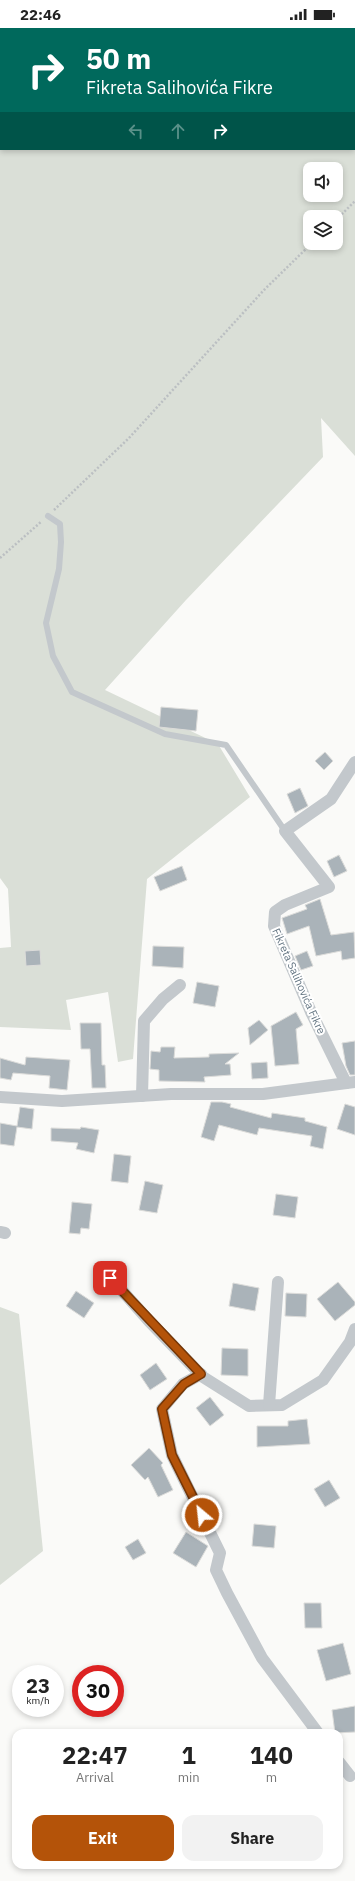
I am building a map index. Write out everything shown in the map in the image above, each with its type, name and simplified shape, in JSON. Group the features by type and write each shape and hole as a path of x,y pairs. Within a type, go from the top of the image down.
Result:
{"street":[{"path":"285,831 331,799 355,762"},
{"name":"Fikreta Salihovića Fikre","path":"0,1097 62,1101 142,1096 263,1094 351,1083 311,1012 274,926 275,912 285,905 329,887 285,831"},
{"path":"142,1096 144,1021 163,999 180,985"},
{"path":"110,1278 201,1374 249,1406 282,1405 323,1380 350,1342 355,1329"},
{"path":"269,1405 278,1282"},
{"path":"201,1374 184,1384 162,1409 172,1455 220,1553 216,1570 227,1593 262,1658 315,1729"},
{"path":"343,1767 350,1776"}],"lane":[{"path":"48,516 60,524 61,542 59,569 46,623 53,656 72,692 165,734 226,745 285,831"}],"path":[{"path":"343,213 355,201"},
{"path":"0,558 48,516 129,438 264,290 305,250"}],"shaded area":[{"path":"0,150 355,150 355,456 321,418 323,457 186,600 105,690 218,744 250,797 147,879 133,1059 118,1062 108,992 66,1000 71,1030 0,1027 0,948 11,947 8,889 0,878"},
{"path":"0,1307 19,1314 43,1551 0,1585"}],"building":[{"path":"161,707 198,710 196,731 159,727"},
{"path":"325,752 333,761 324,770 315,761"},
{"path":"300,788 308,806 295,813 287,794"},
{"path":"339,855 347,871 334,877 327,861"},
{"path":"182,866 187,880 160,891 154,877"},
{"path":"320,899 331,935 354,932 355,958 342,960 341,951 316,956 309,926 287,934 282,918 307,909 305,905"},
{"path":"153,946 184,947 183,968 152,966"},
{"path":"40,950 41,965 26,966 25,951"},
{"path":"307,951 313,966 301,970 295,956"},
{"path":"197,982 219,986 215,1007 193,1003"},
{"path":"296,1012 303,1025 296,1029 299,1064 275,1066 271,1026"},
{"path":"259,1020 268,1030 250,1045 248,1028"},
{"path":"80,1023 101,1023 102,1065 105,1065 106,1088 92,1088 90,1049 81,1049"},
{"path":"355,1041 355,1075 350,1075 346,1066 342,1043"},
{"path":"161,1047 175,1047 174,1058 209,1057 209,1054 239,1053 225,1064 230,1064 231,1075 204,1077 205,1082 159,1081 159,1070 150,1069 151,1051 160,1052"},
{"path":"26,1057 70,1060 67,1090 49,1088 50,1076 13,1073 11,1080 0,1078 0,1058 25,1065"},
{"path":"267,1062 268,1078 252,1079 251,1063"},
{"path":"211,1102 231,1104 230,1107 271,1118 272,1113 305,1118 305,1121 327,1127 323,1149 310,1146 312,1136 259,1128 257,1135 219,1125 214,1141 201,1137"},
{"path":"345,1104 355,1107 355,1135 337,1129"},
{"path":"20,1107 34,1109 32,1129 17,1127 14,1146 0,1144 0,1123 17,1126"},
{"path":"81,1127 99,1130 94,1153 76,1149 78,1143 51,1141 51,1128 80,1129"},
{"path":"114,1154 131,1156 128,1183 111,1181"},
{"path":"145,1181 163,1185 157,1213 139,1210"},
{"path":"276,1194 298,1197 295,1218 273,1215"},
{"path":"72,1202 92,1204 89,1229 81,1228 80,1234 69,1233"},
{"path":"338,1282 355,1302 355,1305 335,1321 317,1299"},
{"path":"233,1283 259,1288 255,1311 229,1306"},
{"path":"76,1291 94,1303 84,1318 66,1306"},
{"path":"286,1293 307,1294 306,1317 285,1316"},
{"path":"222,1348 248,1349 248,1376 221,1375"},
{"path":"156,1363 167,1379 150,1390 140,1375"},
{"path":"210,1397 224,1415 210,1426 196,1408"},
{"path":"307,1419 310,1444 257,1447 257,1426 288,1426 288,1421"},
{"path":"149,1448 163,1463 161,1465 173,1490 158,1497 148,1477 145,1480 131,1465"},
{"path":"329,1480 340,1498 325,1507 314,1489"},
{"path":"254,1524 276,1526 274,1548 252,1546"},
{"path":"186,1532 208,1546 196,1567 173,1553"},
{"path":"138,1539 146,1553 133,1560 125,1547"},
{"path":"304,1603 321,1603 322,1628 305,1628"},
{"path":"343,1643 351,1674 326,1681 317,1650"},
{"path":"355,1706 355,1732 343,1733 343,1729 334,1729 332,1710"}],"route":[{"path":"110,1278 149,1321 201,1374 184,1384 162,1409 172,1455 189,1492 202,1515"}]}
